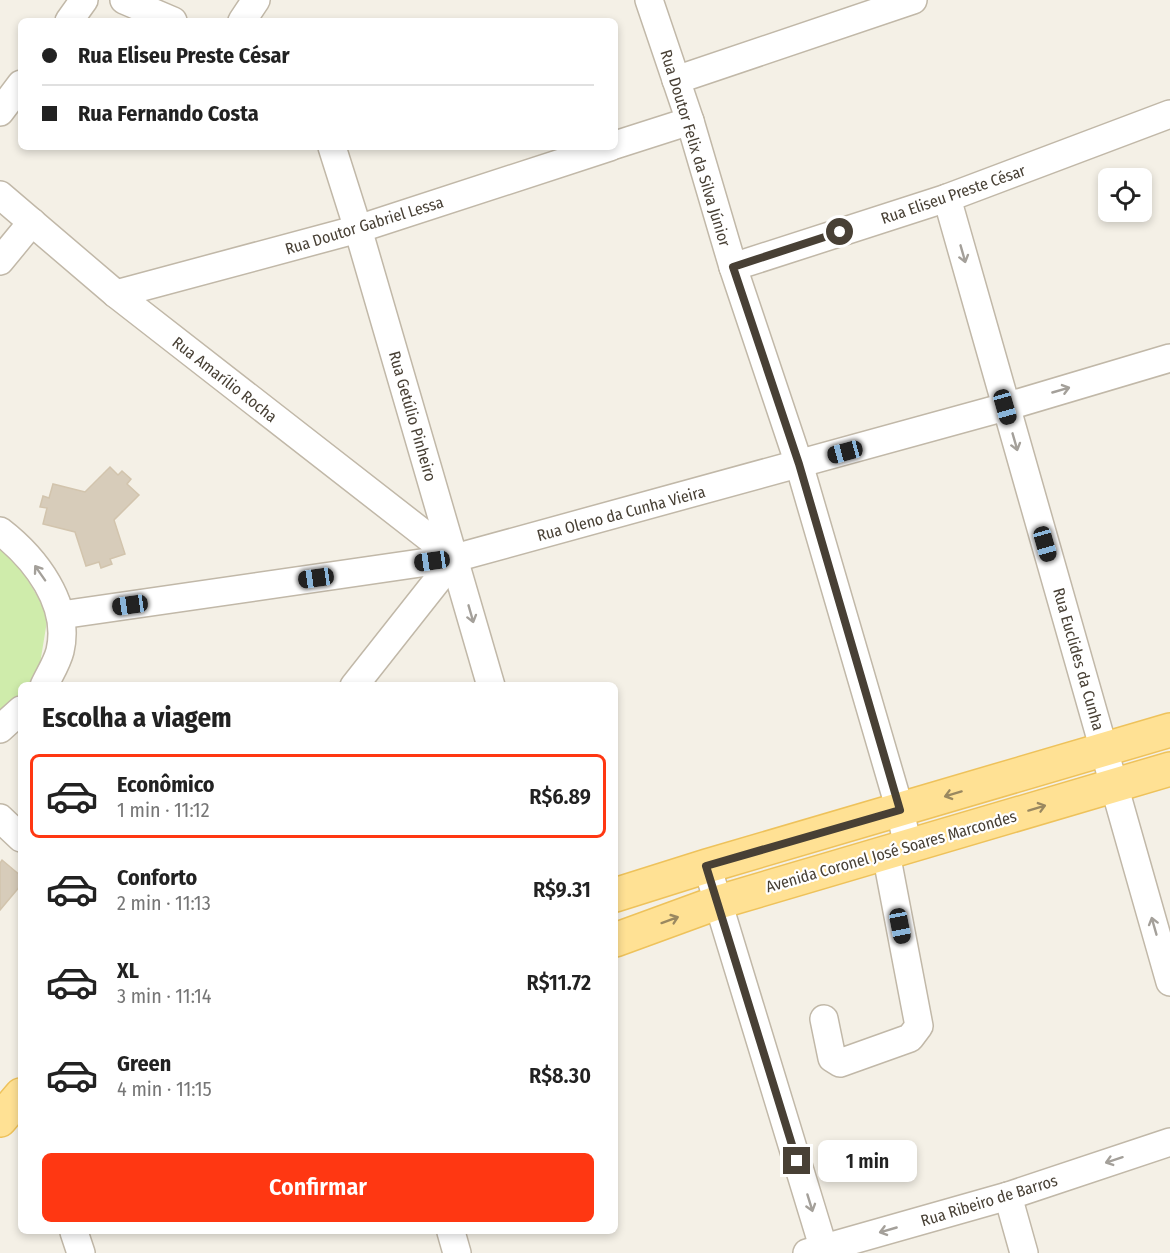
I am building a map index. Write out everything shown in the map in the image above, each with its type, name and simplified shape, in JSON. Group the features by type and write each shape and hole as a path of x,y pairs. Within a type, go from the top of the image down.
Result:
{"main road":[{"path":"618,894 706,866 1170,730"},
{"name":"Avenida Coronel José Soares Marcondes","path":"618,939 718,902 1170,769"},
{"path":"0,1120 18,1099"}],"street":[{"path":"71,18 84,0"},
{"path":"124,0 166,18"},
{"path":"244,18 256,0"},
{"name":"Rua Doutor Felix da Silva Júnior","path":"649,0 690,121 733,267 799,464 900,810 897,850 919,1026 910,1038 840,1063 832,1058 824,1020"},
{"path":"676,80 914,0"},
{"path":"0,112 18,88"},
{"name":"Rua Eliseu Preste César","path":"733,267 947,198 1170,114"},
{"path":"618,144 690,121"},
{"name":"Rua Getúlio Pinheiro","path":"333,150 490,682"},
{"name":"Rua Doutor Gabriel Lessa","path":"116,294 358,229 601,150"},
{"name":"Rua Amarílio Rocha","path":"0,195 116,294 455,558"},
{"name":"Rua Euclides da Cunha","path":"947,198 1170,982"},
{"path":"0,261 32,222"},
{"name":"Rua Oleno da Cunha Vieira","path":"61,615 455,558 1005,407 1170,358"},
{"path":"0,531 42,572 61,615 60,651 46,682"},
{"path":"357,682 455,558"},
{"path":"0,729 18,713"},
{"path":"0,819 18,835"},
{"path":"706,866 818,1251"},
{"name":"Rua Ribeiro de Barros","path":"818,1251 1008,1196 1170,1142"},
{"path":"1008,1196 1024,1253"},
{"path":"75,1234 81,1253"},
{"path":"452,1234 457,1253"}],"green space":[{"path":"0,547 21,568 48,615 38,676 32,682 18,682 18,698 0,718"}],"building":[{"path":"110,467 118,475 122,471 131,479 127,484 139,495 114,520 125,554 110,559 112,564 101,568 99,562 86,566 75,532 43,524 47,508 40,507 43,496 49,498 53,484 85,492"},
{"path":"2,860 18,873 18,889 0,910 0,863"}],"route":[{"path":"797,1161 706,866 900,810 799,464 733,267 840,232"}]}
